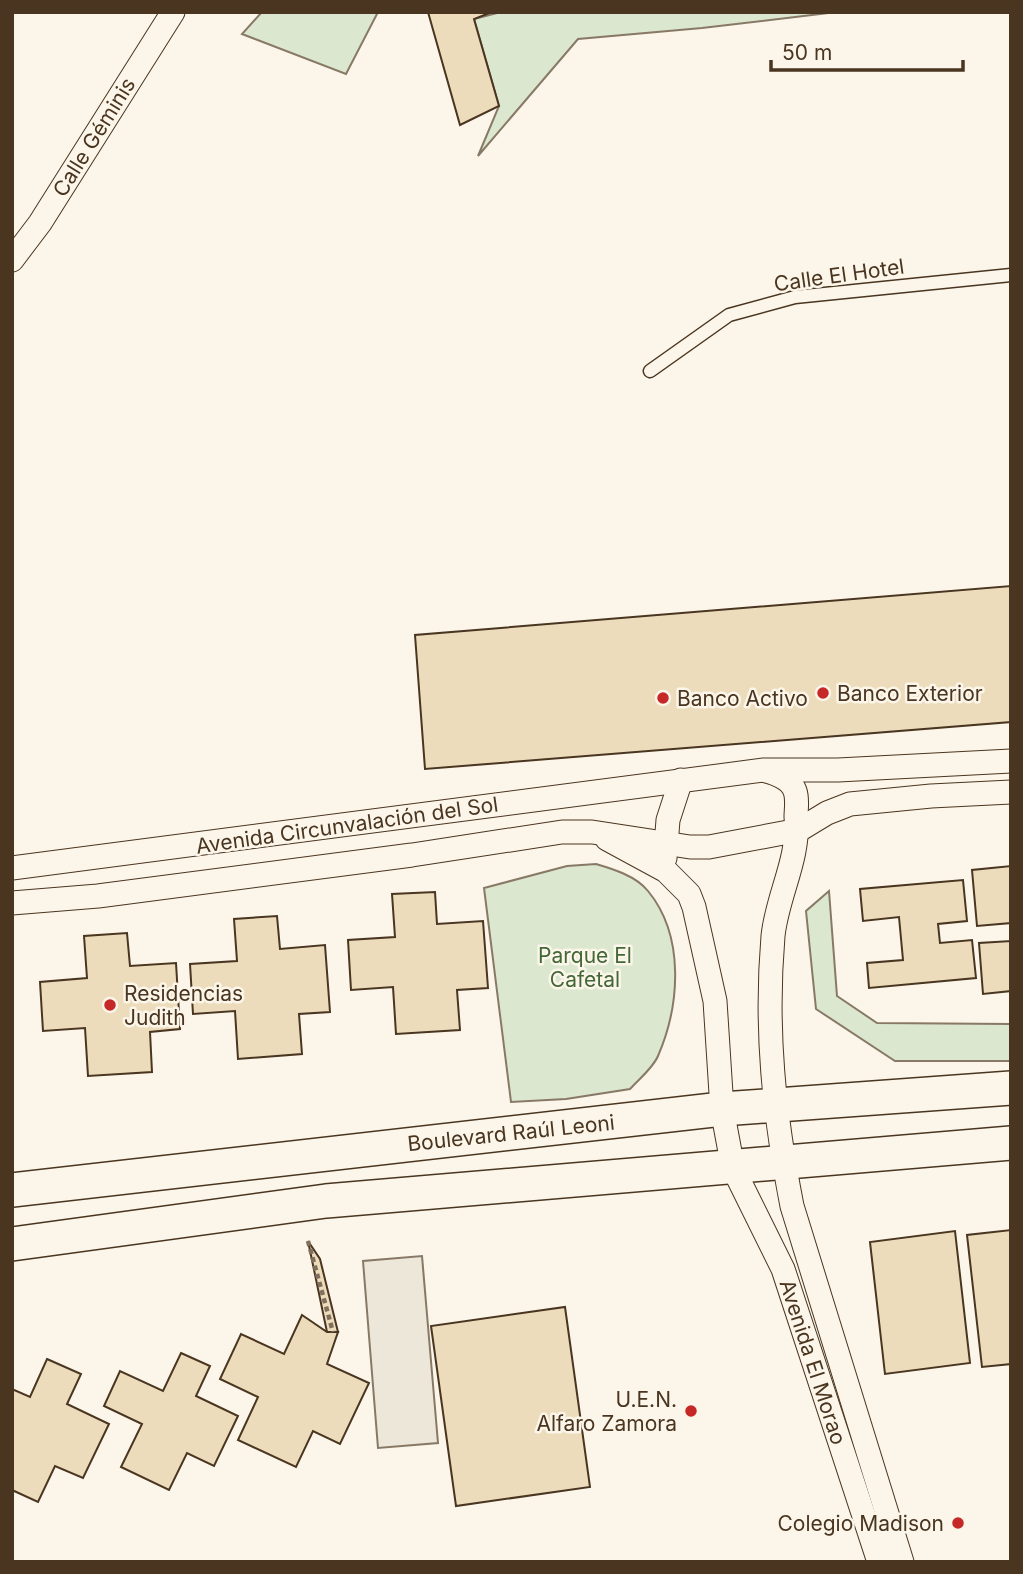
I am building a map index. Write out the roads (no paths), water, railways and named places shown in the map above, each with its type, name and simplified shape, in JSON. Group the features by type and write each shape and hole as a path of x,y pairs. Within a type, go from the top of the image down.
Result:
{"main road":[{"name":"Boulevard Raúl Leoni","path":"12,1190 722,1109 1011,1088"},
{"path":"12,1244 326,1201 1011,1143"}],"street":[{"name":"Calle Géminis","path":"12,260 40,223 173,12"},
{"name":"Avenida Circunvalación del Sol","path":"12,868 764,770 838,770 1011,761"},
{"path":"764,770 787,780 795,789 799,830 773,934 771,1021 774,1105"},
{"path":"666,872 668,820 681,780"},
{"name":"Avenida Circunvalación del Sol","path":"12,903 98,895 412,855 562,832 592,832 690,847 709,847 799,830 827,813 850,804 1011,792"},
{"name":"Avenida Circunvalación del Sol","path":"592,832 666,872 689,894 715,1001 722,1109"},
{"name":"Avenida El Morao","path":"774,1105 792,1206 902,1562"},
{"name":"Avenida El Morao","path":"722,1109 733,1168 783,1269 879,1562"}],"lane":[{"name":"Calle El Hotel","path":"650,371 729,316 794,297 1011,275"}],"place":[{"name":"Banco Exterior","path":"823,693"},
{"name":"Banco Activo","path":"663,698"},
{"name":"Residencias Judith","path":"110,1005"},
{"name":"U.E.N. Alfaro Zamora","path":"691,1411"},
{"name":"Colegio Madison","path":"958,1523"}],"park label":[{"name":"Parque El Cafetal","path":"585,967"}]}
